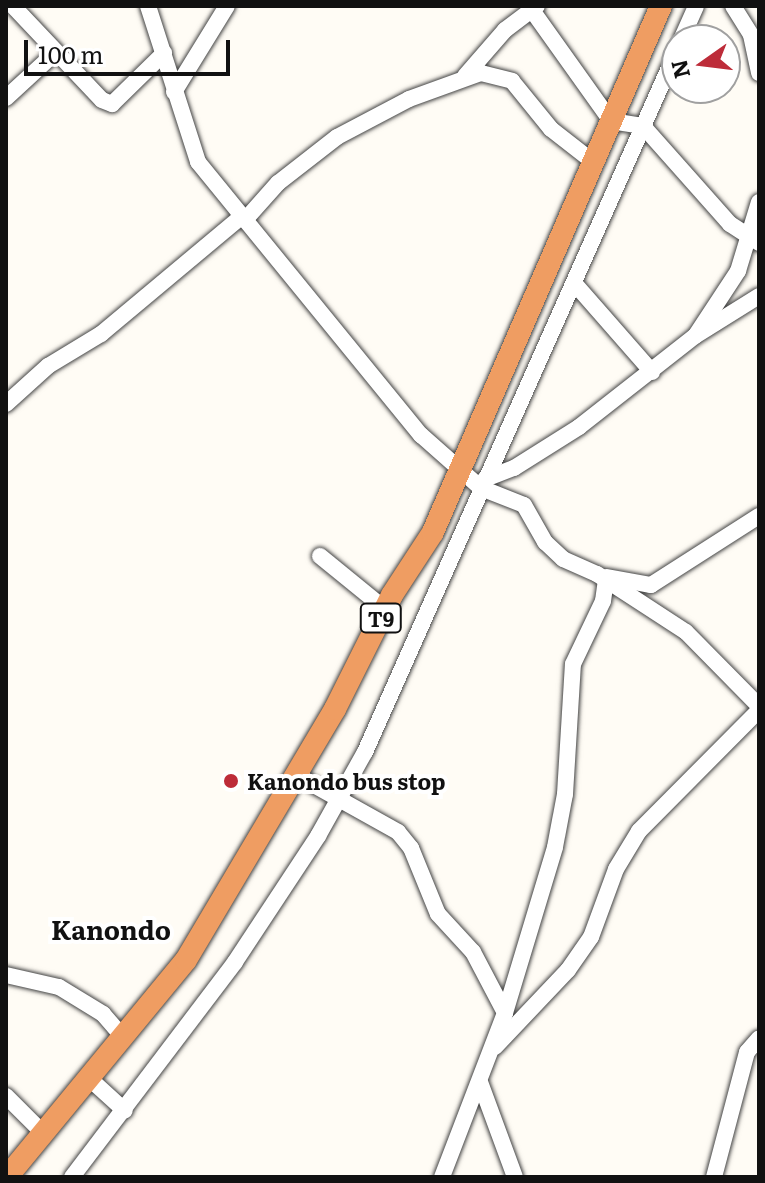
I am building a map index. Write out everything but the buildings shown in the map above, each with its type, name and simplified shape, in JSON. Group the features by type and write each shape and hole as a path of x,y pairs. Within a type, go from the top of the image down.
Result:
{"highway":[{"name":"T9","path":"7,1177 186,960 296,775 385,609 433,532 661,6"}],"street":[{"path":"13,6 55,53 112,104 164,53"},
{"path":"148,6 198,162 421,435 483,484 524,505 552,549 686,632 759,707 639,831 616,869 591,937 568,970 492,1050"},
{"path":"174,92 227,6"},
{"path":"733,6 751,35 759,73"},
{"path":"465,76 532,7 611,121 643,126 708,202 755,242"},
{"path":"6,98 55,53"},
{"path":"6,404 48,366 101,334 243,219 278,183 337,137 465,76 481,73 512,81 551,129 592,161"},
{"path":"76,1176 235,962 338,800 404,669 661,86"},
{"path":"695,336 755,242 759,202"},
{"path":"575,284 652,372"},
{"path":"483,484 579,427 695,336 759,296"},
{"path":"601,577 646,587 759,516"},
{"path":"320,556 385,609"},
{"path":"442,1177 505,1013 561,823 573,664 603,601 601,577"},
{"path":"296,775 385,823 411,848 438,914 473,952 505,1013"},
{"path":"6,975 59,987 103,1014 124,1038"},
{"path":"714,1177 747,1052 759,1038"},
{"path":"90,1079 125,1111"},
{"path":"480,1082 515,1177"},
{"path":"6,1096 44,1134"}],"place":[{"name":"Kanondo bus stop","path":"231,781"}],"district":[{"name":"Kanondo","path":"111,929"}]}
